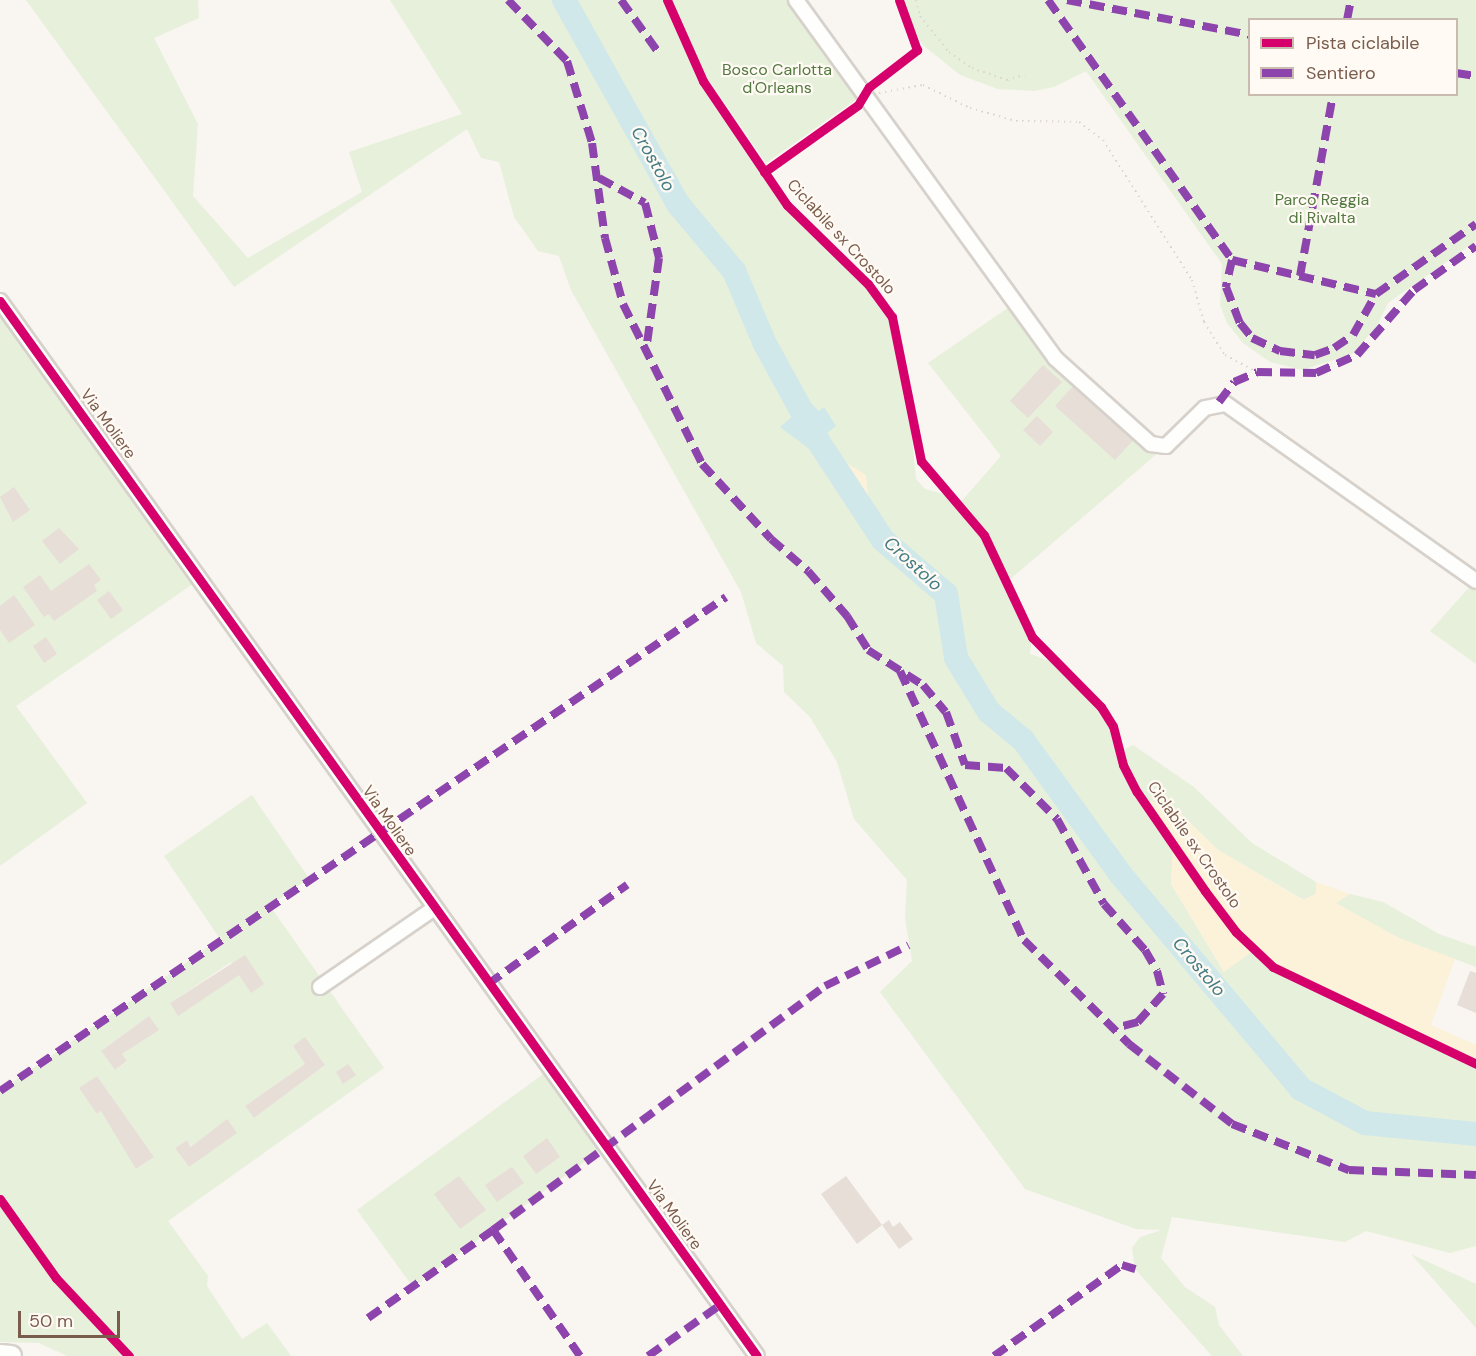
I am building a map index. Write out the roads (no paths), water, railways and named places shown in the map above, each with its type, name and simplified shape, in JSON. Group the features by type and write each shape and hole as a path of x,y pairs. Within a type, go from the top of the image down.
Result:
{"main road":[{"path":"0,1355 11,1356"}],"street":[{"path":"796,0 1055,358 1151,444 1166,446 1205,408 1226,404 1476,581"},
{"name":"Via Moliere","path":"0,301 433,909 757,1356"},
{"path":"320,987 433,909"}],"water":[{"path":"795,398 809,401 819,411 824,407 836,426 808,448 780,427 794,415"}],"waterway":[{"name":"Crostolo","path":"564,0 678,204 734,271 765,344 818,441 883,540 946,594 956,658 989,712 1023,740 1121,875 1301,1089 1365,1123 1476,1134"}],"park label":[{"name":"Bosco Carlotta d'Orleans","path":"777,79"},
{"name":"Parco Reggia di Rivalta","path":"1322,209"}]}
